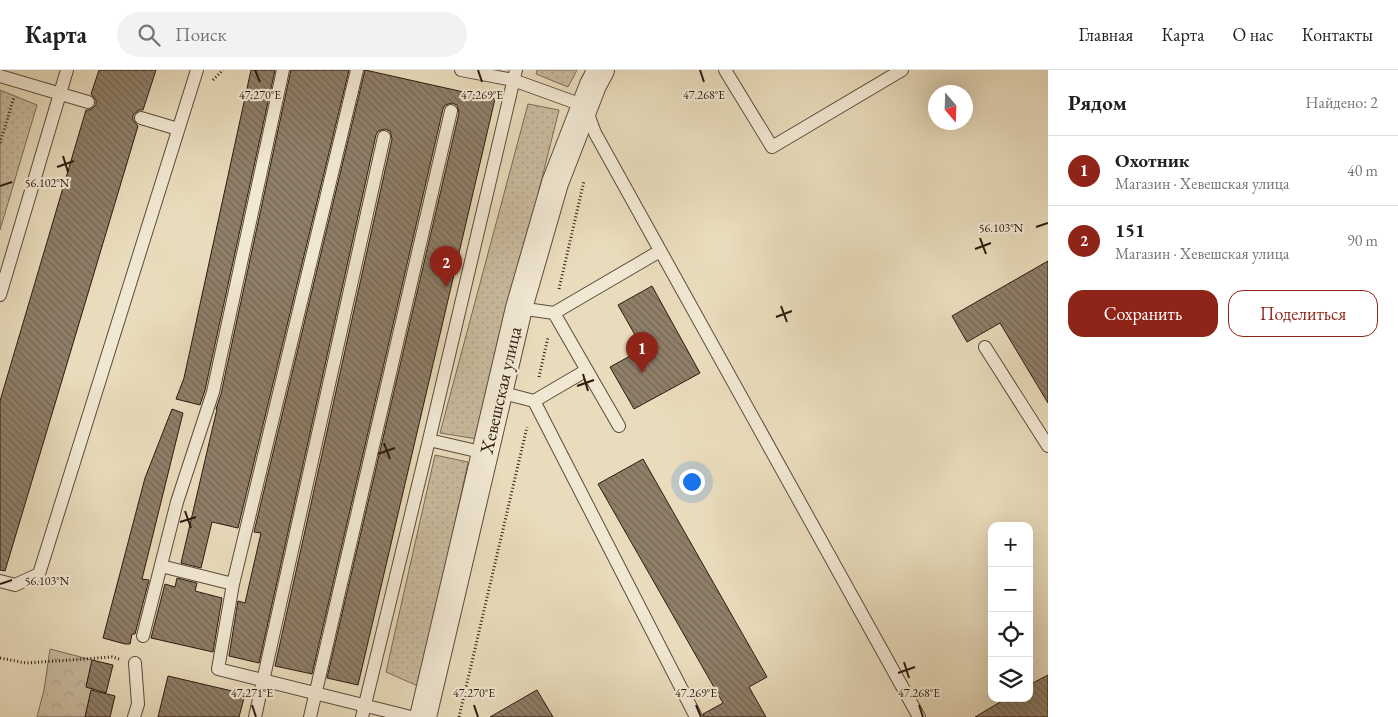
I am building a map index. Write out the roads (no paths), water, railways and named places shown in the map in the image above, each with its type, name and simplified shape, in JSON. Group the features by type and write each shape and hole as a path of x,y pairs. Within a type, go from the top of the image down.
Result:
{"street":[{"name":"Хевешская улица","path":"423,717 519,308 555,183 600,70"}],"lane":[{"path":"0,295 66,70"},
{"path":"0,582 15,585 39,574 197,70"},
{"path":"143,636 178,502 212,392 283,70"},
{"path":"357,70 233,584 218,669 316,694 363,712 411,717"},
{"path":"461,70 514,75 585,106 594,133 919,717"},
{"path":"724,70 772,147 902,70"},
{"path":"363,712 514,75"},
{"path":"0,76 88,102"},
{"path":"310,717 451,111"},
{"path":"140,118 178,129"},
{"path":"255,717 384,137"},
{"path":"519,308 554,313 660,251"},
{"path":"554,313 619,426"},
{"path":"986,347 1048,446"},
{"path":"499,392 534,400 587,370"},
{"path":"534,400 696,717"},
{"path":"429,440 485,453"},
{"path":"161,566 233,584"},
{"path":"134,717 138,704 135,663"}],"place":[{"name":"151","path":"446,287"},
{"name":"Охотник","path":"642,373"}]}
